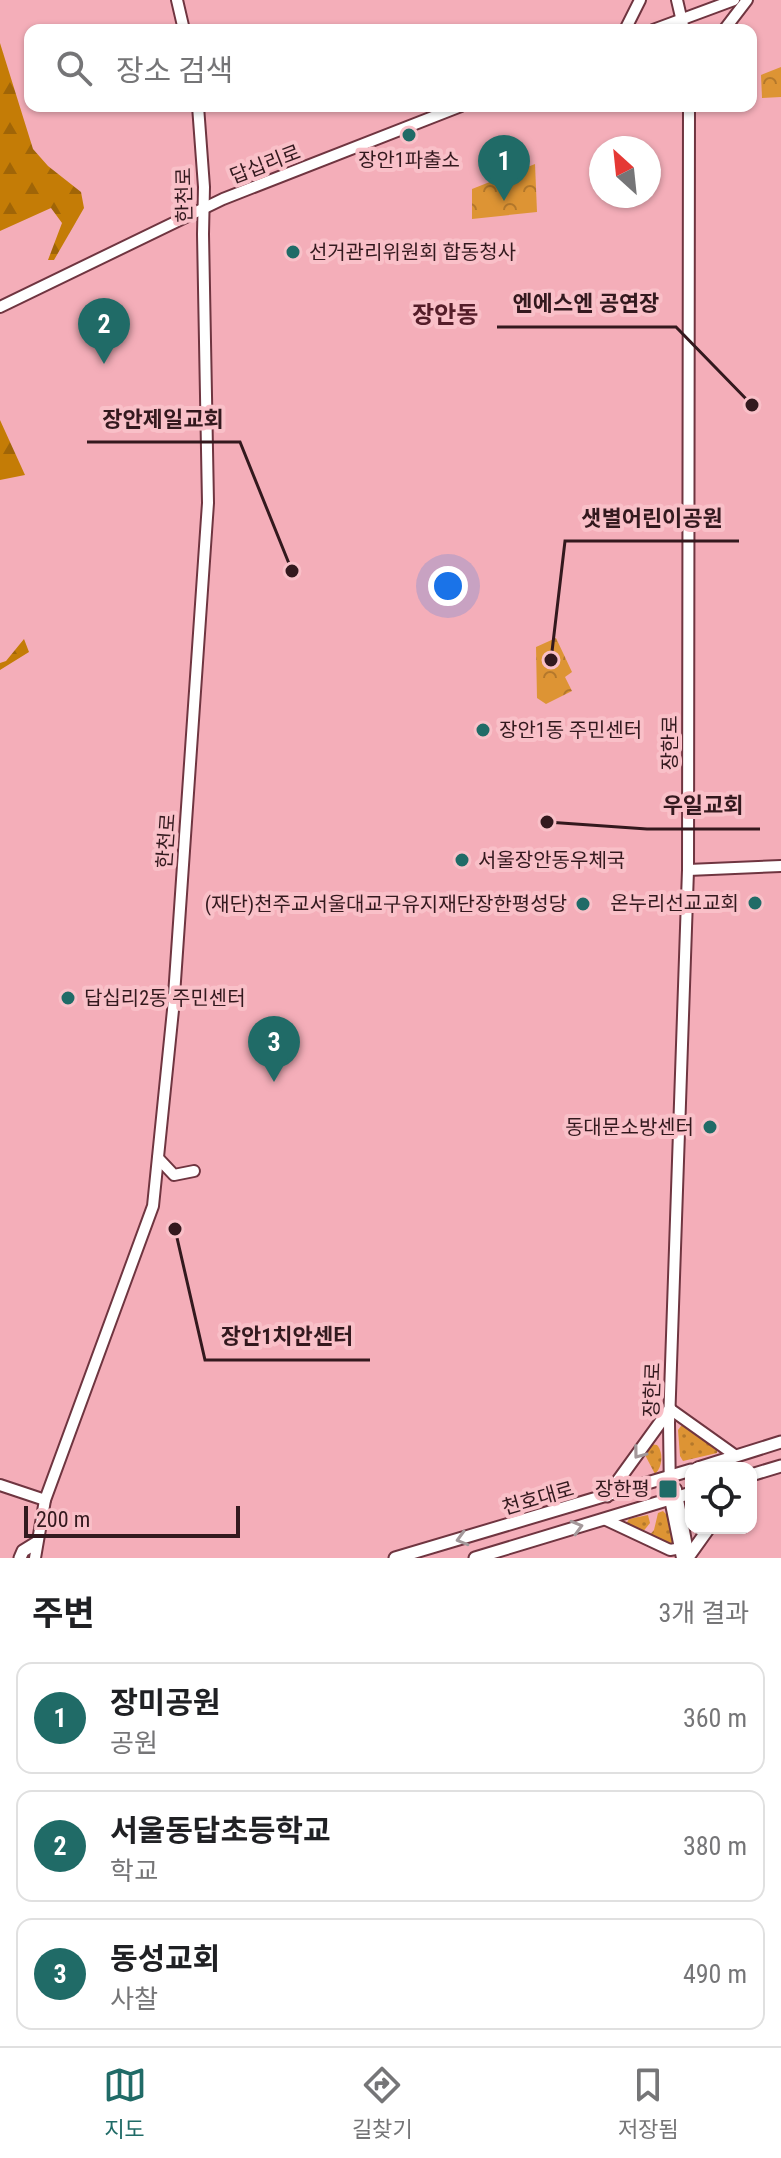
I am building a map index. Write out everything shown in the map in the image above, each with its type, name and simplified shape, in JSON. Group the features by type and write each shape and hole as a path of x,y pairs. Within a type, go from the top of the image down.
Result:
{"main road":[{"path":"177,0 183,24"},
{"path":"628,24 640,0"},
{"path":"677,0 683,24"},
{"path":"685,24 734,0"},
{"path":"729,24 747,0"},
{"name":"한천로","path":"35,1558 45,1500 153,1206 173,1010 208,503 204,209 198,112"},
{"name":"답십리로","path":"0,307 204,209 446,112"},
{"name":"장한로","path":"683,1554 671,1476 670,1409 688,870 689,112"},
{"path":"688,870 781,866"},
{"path":"158,1158 174,1175 194,1171"},
{"path":"606,1497 670,1409 736,1456"},
{"path":"717,1462 781,1442"},
{"path":"757,1473 781,1466"},
{"name":"천호대로","path":"395,1558 685,1472"},
{"path":"0,1485 45,1500"},
{"name":"천호대로","path":"475,1558 685,1495"},
{"path":"604,1519 683,1554 703,1534"},
{"path":"20,1558 23,1551 36,1543"}],"green space":[{"path":"0,43 33,149 48,166 81,192 84,208 54,260 48,260 62,223 51,208 0,231"},
{"path":"781,67 781,97 762,98 761,75"},
{"path":"535,164 537,212 472,219 472,189"},
{"path":"0,420 25,475 0,480"},
{"path":"556,638 572,672 565,677 572,691 546,704 537,698 536,647"},
{"path":"24,639 29,652 0,670 0,663 6,661"},
{"path":"681,1426 717,1449 717,1453 683,1461 678,1430"},
{"path":"650,1444 657,1445 661,1452 661,1464 655,1474 644,1453"},
{"path":"663,1511 669,1517 673,1544 669,1546 648,1537 654,1530 658,1513"},
{"path":"648,1515 650,1523 642,1533 626,1524 629,1519"}],"place":[{"name":"장안1파출소","path":"409,135"},
{"name":"장미공원","path":"504,201"},
{"name":"선거관리위원회 합동청사","path":"293,252"},
{"name":"서울동답초등학교","path":"104,364"},
{"name":"엔에스엔 공연장","path":"752,405"},
{"name":"장안제일교회","path":"292,571"},
{"name":"샛별어린이공원","path":"551,660"},
{"name":"장안1동 주민센터","path":"483,730"},
{"name":"우일교회","path":"547,822"},
{"name":"서울장안동우체국","path":"462,860"},
{"name":"온누리선교교회","path":"755,903"},
{"name":"(재단)천주교서울대교구유지재단장한평성당","path":"583,904"},
{"name":"답십리2동 주민센터","path":"68,998"},
{"name":"동성교회","path":"274,1082"},
{"name":"동대문소방센터","path":"710,1127"},
{"name":"장안1치안센터","path":"175,1229"},
{"name":"장한평","path":"668,1489"}],"district":[{"name":"장안동","path":"445,315"}]}
